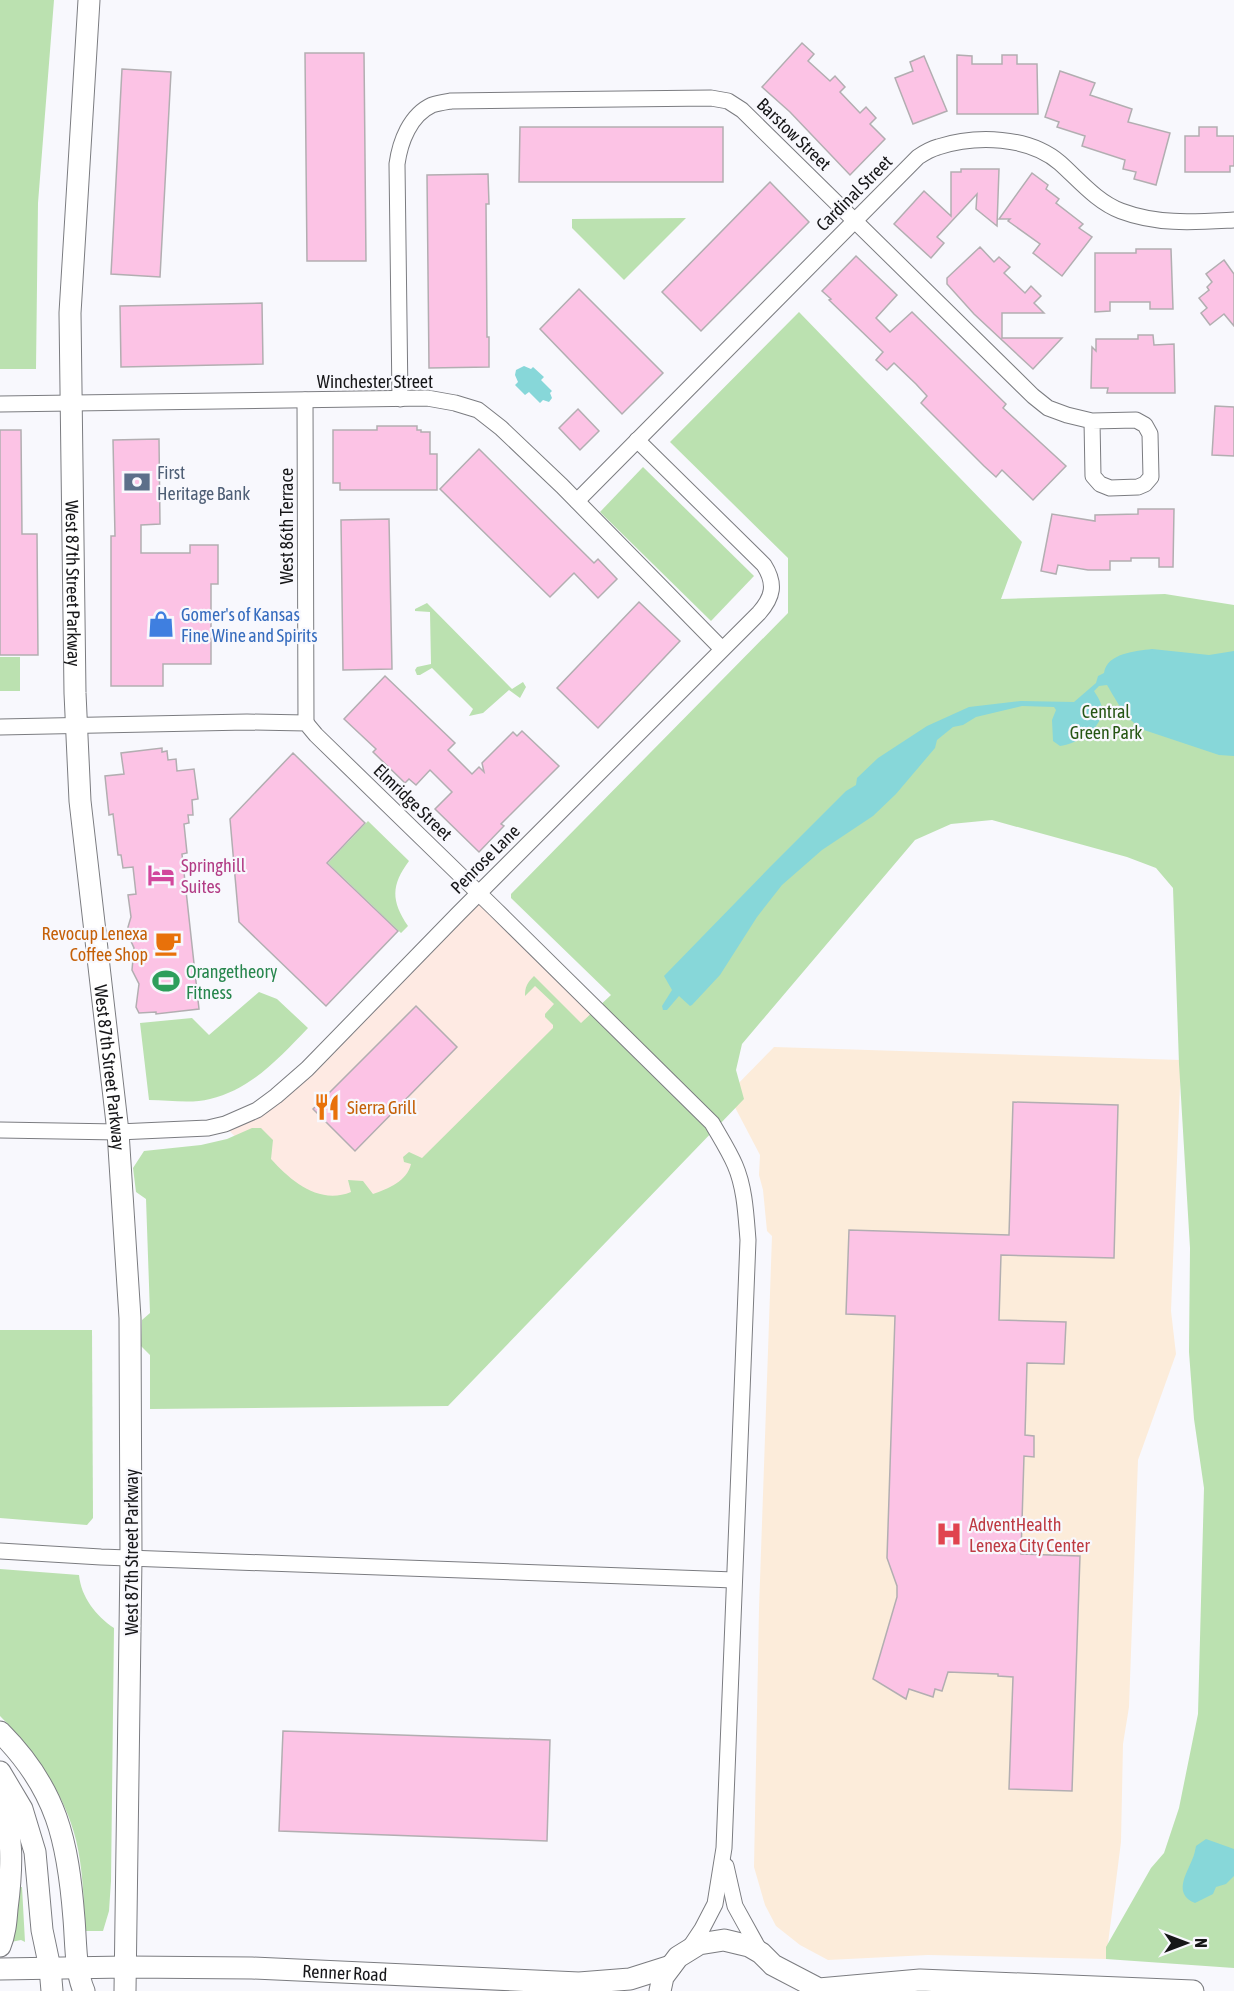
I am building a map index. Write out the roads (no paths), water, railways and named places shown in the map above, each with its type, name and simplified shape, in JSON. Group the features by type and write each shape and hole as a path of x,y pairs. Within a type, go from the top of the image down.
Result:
{"main road":[{"name":"West 87th Street Parkway","path":"89,0 70,313 76,726 80,801 118,1132 130,1318 131,1558 125,1991"},
{"path":"0,1732 38,1779 51,1802 60,1828 68,1859 79,1967 84,1991"},
{"path":"0,1772 22,1809 35,1852 42,1930 52,1991"},
{"path":"0,1794 9,1833 11,1861 4,1931 0,1946"},
{"name":"Renner Road","path":"660,1991 663,1977 678,1957 699,1944 724,1940 749,1946 819,1989 920,1980 1193,1991"},
{"path":"767,1959 784,1984 785,1991"},
{"name":"Renner Road","path":"0,1969 252,1968 579,1983 630,1979 671,1966"},
{"path":"50,1968 60,1991"}],"street":[{"name":"Barstow Street","path":"400,399 397,164 399,147 407,130 419,115 432,105 451,101 711,98 728,101 742,110 1033,396 1048,408 1092,421 1136,420 1145,425 1150,434 1151,477 1145,484 1138,487 1110,488 1100,484 1093,476 1092,421"},
{"name":"Cardinal Street","path":"577,501 918,157 936,147 960,141 1014,142 1038,148 1058,161 1101,200 1119,210 1150,220 1180,222 1234,220"},
{"name":"Winchester Street","path":"0,404 427,398 478,410 501,428 577,501 722,649"},
{"name":"West 86th Terrace","path":"305,400 306,723"},
{"name":"Penrose Lane","path":"0,1130 118,1132 208,1128 225,1124 257,1110 307,1069 478,893 768,603 772,584 764,566 638,440"},
{"path":"0,727 306,723"},
{"name":"Elmridge Street","path":"306,723 712,1124 736,1167 744,1199 748,1240 724,1857"},
{"path":"0,1551 131,1558 734,1580"},
{"path":"687,1951 715,1904 724,1857"},
{"path":"724,1857 735,1905 767,1959"}],"water":[{"path":"524,366 531,369 533,367 544,377 541,380 552,391 550,393 552,398 549,402 543,400 540,403 529,392 525,395 515,385 518,382 515,375 516,370"},
{"path":"1152,649 1209,655 1234,651 1234,756 1219,755 1144,730 1127,716 1107,685 1099,686 1094,691 1102,710 1100,720 1086,736 1066,745 1060,746 1053,741 1052,720 1056,710 1054,707 1022,706 976,717 963,725 953,727 937,740 935,748 896,794 873,816 822,850 782,885 757,917 720,975 692,1005 690,1006 679,996 667,1010 663,1010 662,1006 672,990 664,976 846,791 856,785 857,778 878,758 927,726 969,707 1021,701 1074,702 1096,683 1098,676 1104,673 1106,666 1116,657"},
{"path":"1206,1839 1234,1849 1234,1876 1226,1884 1216,1887 1213,1894 1195,1903 1184,1895 1183,1884 1196,1846"}],"place":[{"name":"First Heritage Bank","path":"137,482"},
{"name":"Gomer's of Kansas Fine Wine and Spirits","path":"161,624"},
{"name":"Springhill Suites","path":"161,875"},
{"name":"Revocup Lenexa Coffee Shop","path":"168,943"},
{"name":"Orangetheory Fitness","path":"166,981"},
{"name":"Sierra Grill","path":"327,1107"},
{"name":"AdventHealth Lenexa City Center","path":"949,1534"}],"park label":[{"name":"Central Green Park","path":"1106,721"}]}
